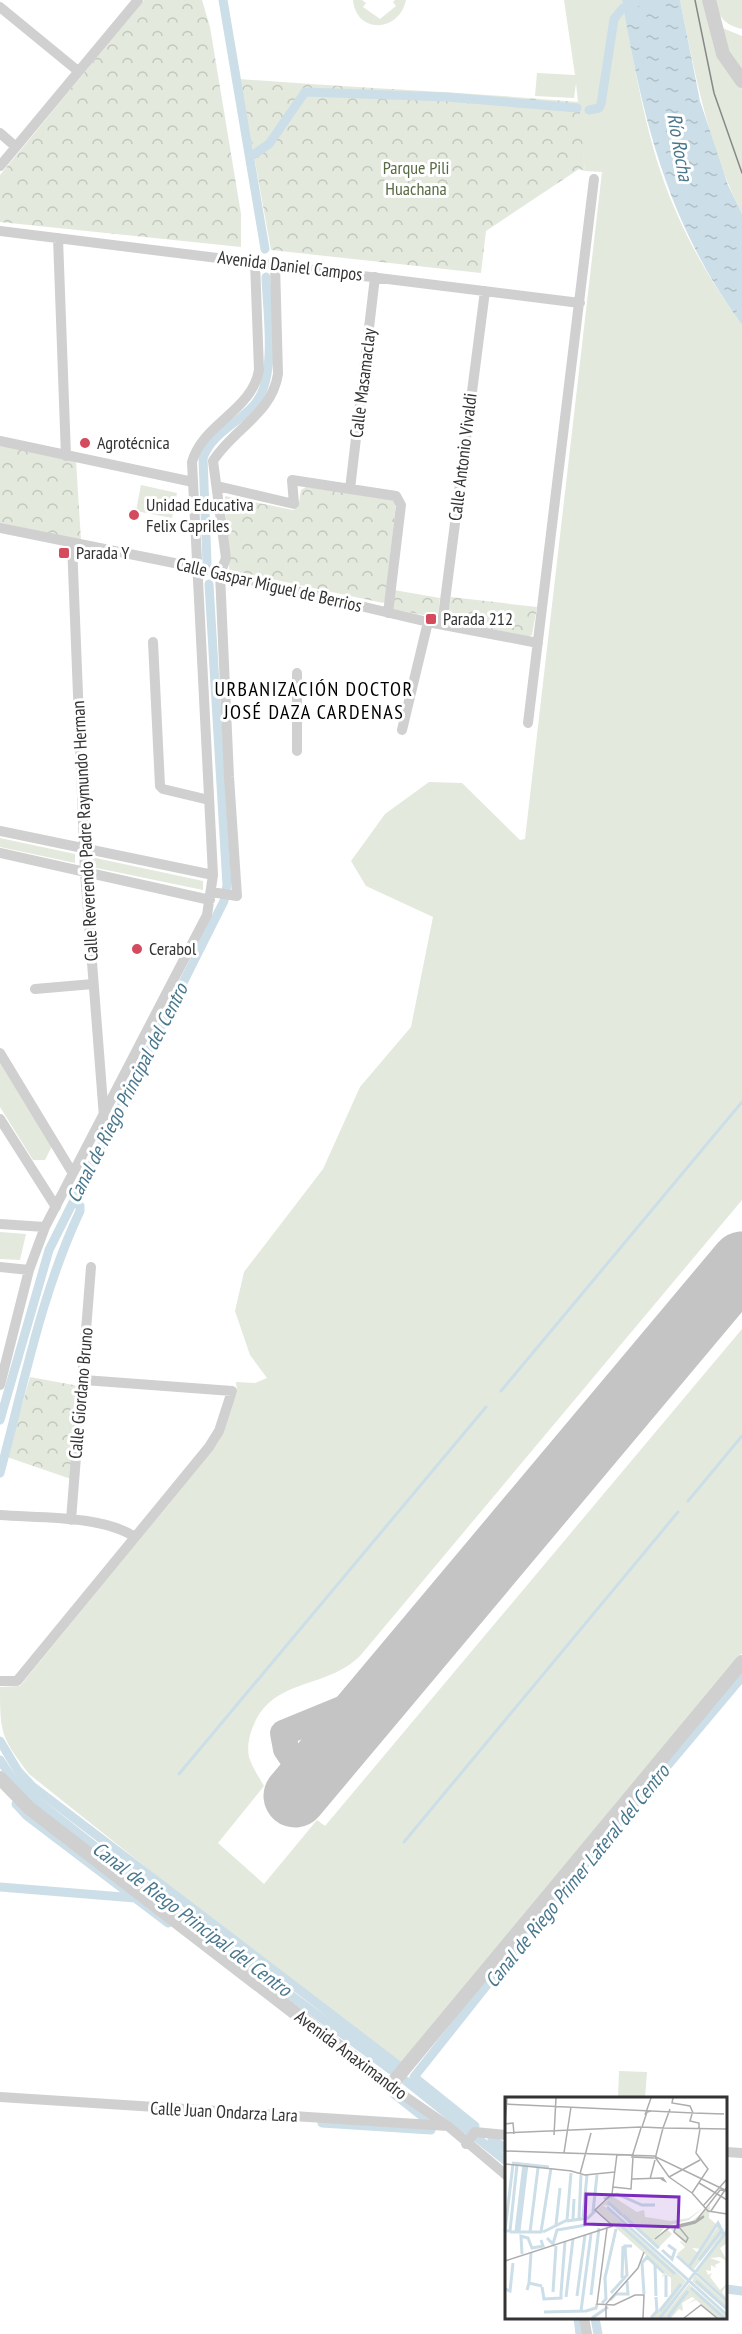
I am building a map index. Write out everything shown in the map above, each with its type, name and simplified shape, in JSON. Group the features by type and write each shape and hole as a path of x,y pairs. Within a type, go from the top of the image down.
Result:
{"street":[{"path":"0,166 138,0"},
{"path":"709,0 723,54 742,81"},
{"path":"0,7 78,71"},
{"path":"0,133 16,147"},
{"path":"528,723 594,179"},
{"name":"Avenida Daniel Campos","path":"0,231 580,303"},
{"path":"58,238 66,456"},
{"path":"0,1385 29,1270 45,1227 72,1172 104,1118 207,915 213,895 199,568 192,462 197,446 240,404 258,381 255,262"},
{"path":"0,853 85,872 213,895 237,896 220,574 226,558 213,461 220,450 263,409 275,390 278,374 275,264"},
{"name":"Calle Masamaclay","path":"350,489 375,277"},
{"name":"Calle Antonio Vivaldi","path":"442,624 485,291"},
{"path":"0,441 193,482"},
{"path":"217,486 294,504 292,480 390,494 399,499 388,613"},
{"name":"Calle Gaspar Miguel de Berrios","path":"0,528 199,568 428,622 538,643"},
{"name":"Calle Reverendo Padre Raymundo Herman","path":"72,543 85,872 104,1118"},
{"path":"402,730 428,622"},
{"path":"153,642 160,786 163,789 209,800"},
{"path":"297,673 297,751"},
{"path":"0,831 213,875"},
{"path":"35,989 93,984"},
{"path":"0,1053 72,1172"},
{"path":"0,1119 56,1207"},
{"path":"0,1224 45,1227"},
{"name":"Calle Giordano Bruno","path":"71,1520 84,1380 91,1267"},
{"path":"0,1268 29,1270"},
{"path":"0,1681 17,1681 209,1447 219,1431 232,1391 84,1380"},
{"path":"0,1515 71,1520 113,1527 135,1537"},
{"path":"392,2084 742,1662"},
{"name":"Avenida Anaximandro","path":"0,1778 29,1808 469,2140 505,2173"},
{"name":"Calle Juan Ondarza Lara","path":"0,2097 448,2126"},
{"path":"469,2140 475,2132 505,2135"},
{"path":"727,2152 742,2153"},
{"path":"584,2319 586,2334"}],"green space":[{"path":"144,0 202,0 210,27 241,214 241,247 0,222 0,175"},
{"path":"353,0 362,0 366,3 363,7 380,19 396,6 393,2 395,0 406,0 402,11 395,19 378,25 369,24 362,19 356,11"},
{"path":"564,0 622,0 646,119 666,186 699,258 742,325 742,1200 360,1656 331,1675 285,1692 272,1700 261,1712 251,1732 248,1750 252,1764 264,1786 218,1843 264,1884 317,1820 325,1826 742,1329 742,1653 402,2063 212,1920 29,1774 4,1734 0,1687 20,1686 219,1441 237,1392 236,1382 255,1383 267,1378 250,1355 235,1311 244,1272 323,1169 360,1087 411,1027 433,917 366,886 351,861 385,814 429,782 462,783 520,840 525,839 602,172 585,171 576,83 574,98 535,96 537,73 575,75"},
{"path":"680,0 703,0 716,54 742,89 742,214 711,136"},
{"path":"715,0 742,0 742,29 723,19"},
{"path":"720,27 742,36 742,72 727,49"},
{"name":"Parque Pili Huachana","path":"240,79 579,102 585,171 579,169 486,231 481,273 271,250"},
{"path":"0,445 76,461 81,540 0,523"},
{"path":"141,485 177,493 172,518 136,511"},
{"path":"306,487 393,499 396,503 383,603 229,570 225,496 293,510 298,508 301,490"},
{"path":"394,590 440,598 438,614 433,617 393,609"},
{"path":"451,597 537,607 532,635 528,637 450,620 447,618"},
{"path":"0,838 75,854 75,863 0,847"},
{"path":"91,857 203,881 203,890 92,867"},
{"path":"0,1062 52,1146 45,1160 33,1160 0,1107"},
{"path":"0,1232 26,1234 20,1260 0,1259"},
{"path":"30,1377 79,1386 71,1479 7,1457"},
{"path":"619,2071 647,2072 645,2097 618,2097"}],"water":[{"name":"Río Rocha","path":"622,0 680,0 700,101 728,185 742,214 742,325 716,287 695,249 662,170 639,88"}],"waterway":[{"name":"Canal de Riego Principal del Centro","path":"223,0 265,249"},
{"path":"589,110 599,108 601,104 614,19 623,8 634,6"},
{"path":"250,157 269,144 305,92 447,97 577,108"},
{"name":"Canal de Riego Principal del Centro","path":"207,563 203,458 212,442 247,412 261,393 269,362 266,277"},
{"name":"Canal de Riego Principal del Centro","path":"0,1420 49,1250 224,901 227,885 209,584"},
{"path":"501,1391 742,1102"},
{"name":"Canal de Riego Primer Lateral del Centro","path":"0,1473 54,1274 80,1211 80,1206 74,1200"},
{"path":"179,1774 486,1407"},
{"path":"688,1501 742,1436"},
{"path":"404,1842 678,1512"},
{"name":"Canal de Riego Primer Lateral del Centro","path":"475,2126 414,2077 552,1903 742,1677"},
{"name":"Canal de Riego Primer Lateral del Centro","path":"0,1741 18,1771 32,1786 398,2065"},
{"name":"Canal de Riego Principal del Centro","path":"0,1760 11,1777 28,1794 175,1909 391,2070"},
{"path":"16,1804 27,1816 168,1923"},
{"path":"0,1887 135,1898"},
{"name":"Canal de Riego Principal del Centro","path":"406,2081 505,2160"},
{"path":"394,2094 427,2120"},
{"path":"322,2123 431,2130"},
{"path":"492,2139 505,2148"},
{"path":"727,2289 742,2291"},
{"path":"578,2319 580,2334"},
{"name":"Canal de Riego Principal del Centro","path":"595,2319 598,2334"}],"taxiway":[{"path":"290,1755 286,1749 283,1733 383,1692"}],"runway":[{"path":"295,1796 742,1263"}],"tram line":[{"path":"695,0 714,93 742,173"}],"place":[{"name":"Agrotécnica","path":"85,443"},
{"name":"Unidad Educativa Felix Capriles","path":"134,515"},
{"name":"Parada Y","path":"64,553"},
{"name":"Parada 212","path":"431,619"},
{"name":"Cerabol","path":"137,949"}],"district":[{"name":"URBANIZACIÓN DOCTOR JOSÉ DAZA CARDENAS","path":"314,700"}]}
